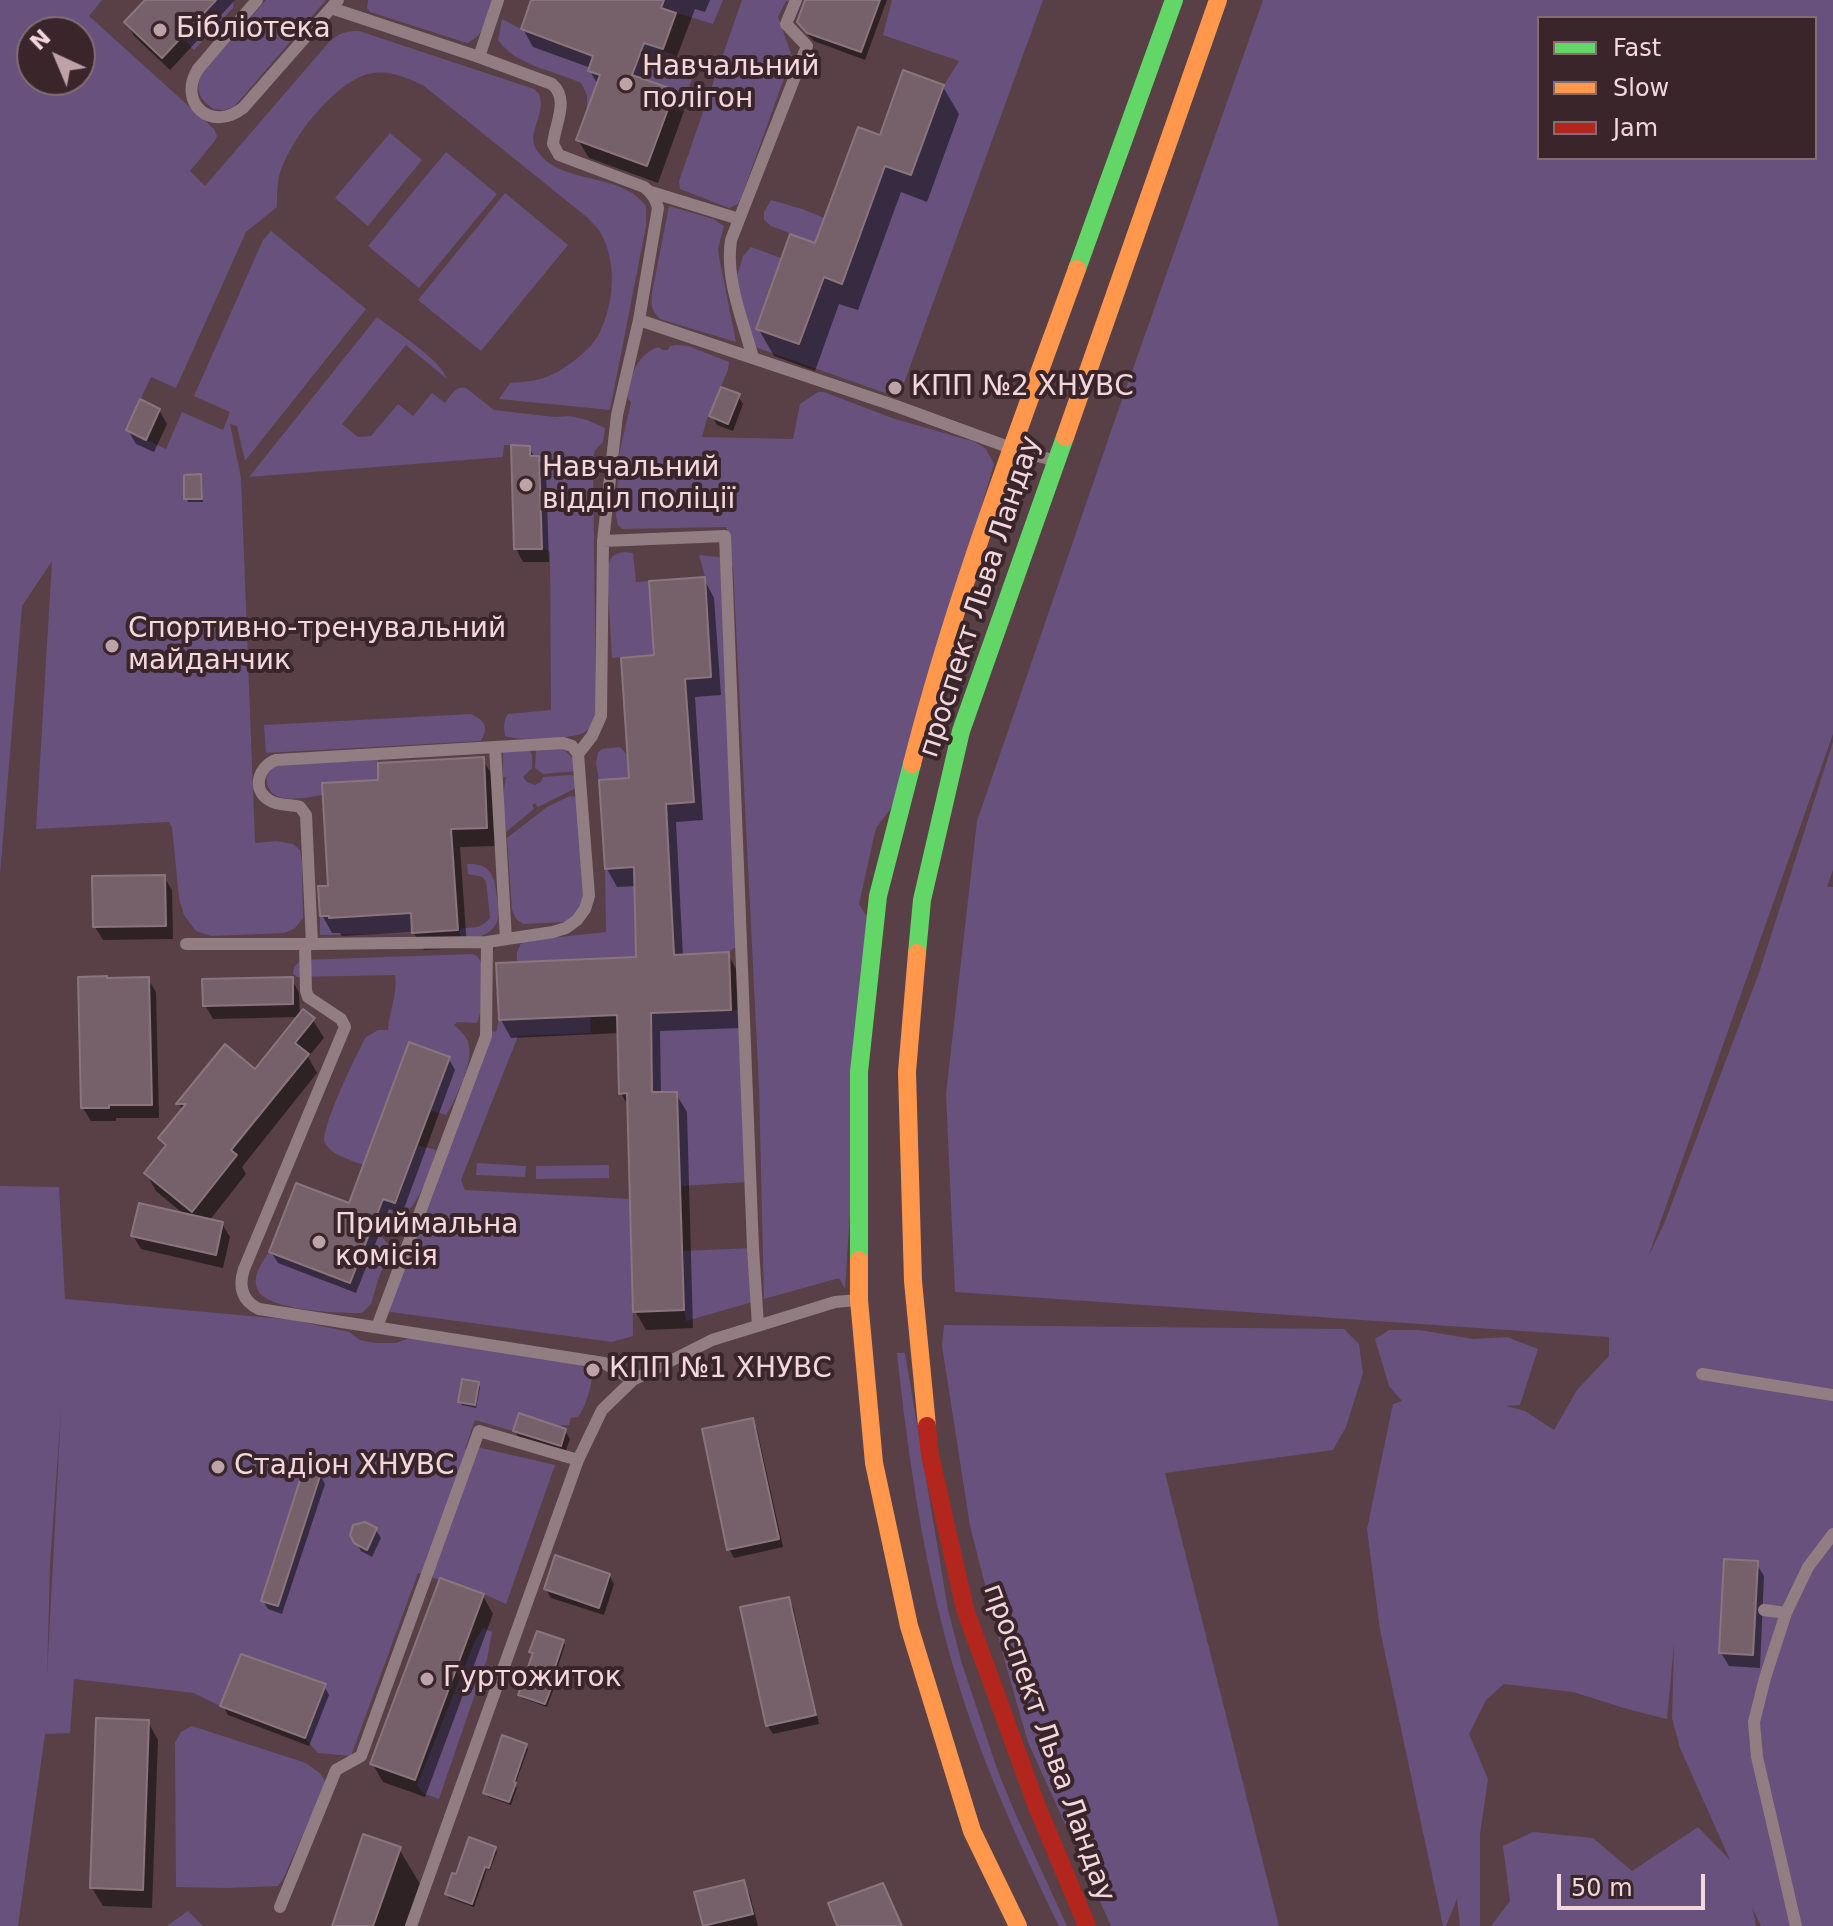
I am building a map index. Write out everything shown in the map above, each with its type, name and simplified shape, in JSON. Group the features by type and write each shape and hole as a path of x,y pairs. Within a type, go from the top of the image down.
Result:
{"main road":[{"name":"проспект Льва Ландау","path":"1018,1926 972,1831 909,1626 874,1463 859,1072 878,896 923,721 980,537 1174,0"},
{"name":"проспект Льва Ландау","path":"1087,1926 1036,1804 965,1609 930,1455 909,1313 912,1266 907,1072 922,900 961,731 1218,0"}],"lane":[{"path":"257,0 192,78 192,98 205,114 225,118 243,108 335,4 552,84 562,97 553,144 559,155 651,192 739,219"},
{"path":"479,57 498,0"},
{"path":"753,358 729,270 731,240 807,46 786,24 796,0"},
{"path":"578,754 592,736 601,716 603,541 617,415 639,320 658,208 651,192"},
{"path":"639,320 1055,461"},
{"path":"603,541 725,536 758,1326"},
{"path":"186,944 309,944 487,942 566,928 585,909 589,896 578,754 572,746 563,743 276,760 266,765 261,773 258,783 264,797 277,804 300,807 306,815 309,944 306,991 308,997 341,1019 345,1027 240,1285 246,1300 259,1309 604,1363 633,1380"},
{"path":"495,747 506,939"},
{"path":"377,1327 486,1036 487,942"},
{"path":"411,1926 578,1460 602,1410 633,1380 712,1340 835,1302 866,1302"},
{"path":"1702,1374 1833,1395"},
{"path":"280,1907 336,1770 361,1756 479,1431 578,1460"},
{"path":"1796,1926 1757,1757 1754,1722 1786,1613 1808,1567 1833,1534"},
{"path":"1764,1610 1786,1613"}],"shaded area":[{"path":"0,0 102,0 89,16 16,16 16,96 96,96 96,22 214,129 217,136 214,142 190,171 205,186 330,41 343,33 359,31 534,89 541,101 534,143 546,161 559,169 621,188 635,195 646,206 646,226 610,410 499,399 510,383 547,377 561,370 595,340 611,296 612,270 606,244 588,218 424,86 388,73 365,75 327,101 294,143 281,170 277,207 246,232 176,388 151,377 126,430 166,449 182,412 223,430 230,412 194,396 263,240 271,231 366,309 245,461 237,426 230,424 241,478 255,843 276,841 293,844 300,850 303,918 295,928 285,933 211,936 196,931 184,915 179,898 169,822 36,829 52,561 22,606 0,875"},
{"path":"216,0 234,0 233,8 194,50 182,37"},
{"path":"266,0 326,0 234,107 213,109 200,93 201,74"},
{"path":"368,0 493,0 482,31 467,43 370,12"},
{"path":"664,0 723,0 713,24 661,8"},
{"path":"742,0 796,0 786,1 778,17 792,56 741,198 738,204 729,208 680,189 679,181"},
{"path":"892,0 1043,0 904,383 891,378 885,393 755,347 736,279 743,256 751,247 781,258 756,328 799,344 824,277 842,283 885,166 911,174 944,85 959,61 883,35"},
{"path":"1263,0 1833,0 1833,734 1648,1257 1664,1224 1759,973 1833,742 1833,870 1827,887 1833,887 1833,1926 1761,1926 1752,1907 1756,1926 1491,1926 1510,1901 1503,1846 1533,1832 1593,1838 1632,1871 1698,1827 1730,1860 1680,1748 1672,1718 1674,1644 1667,1719 1573,1692 1504,1684 1486,1700 1469,1734 1488,1779 1480,1834 1480,1926 1460,1926 1457,1899 1446,1926 1443,1926 1380,1630 1367,1529 1393,1404 1402,1401 1389,1386 1375,1339 1389,1330 1419,1330 1473,1339 1507,1337 1538,1349 1520,1405 1506,1406 1525,1411 1554,1430 1577,1390 1609,1356 1609,1337 955,1292 946,1094 977,821"},
{"path":"502,19 568,46 598,43 588,70 599,77 587,112 587,95 581,83 525,62 506,49 498,40"},
{"path":"644,43 697,64 687,94 632,75"},
{"path":"390,133 422,160 368,226 335,198"},
{"path":"446,152 497,194 419,288 368,246"},
{"path":"505,193 568,245 481,351 418,300"},
{"path":"771,200 824,218 815,243 771,226 764,220 764,212"},
{"path":"669,206 713,219 724,226 718,249 736,342 660,319 653,310 652,293"},
{"path":"377,317 427,355 447,379 406,345 342,424 358,437 371,436 398,404 413,416 432,393 445,403 454,391 462,387 494,410 570,416 605,428 603,442 595,450 593,458 596,712 590,727 583,733 544,739 505,736 508,714 551,710 550,552 542,547 539,456 530,456 530,446 504,445 503,457 249,477"},
{"path":"670,346 688,346 729,362 702,437 793,439 800,404 818,392 824,392 892,418 975,442 986,449 994,464 892,807 876,828 859,904 869,920 845,1289 839,1278 764,1299 759,1086 733,567 727,565 738,945 729,952 674,955 666,804 694,802 685,679 711,676 705,577 699,555 726,558 727,527 622,529 616,516 619,455 631,402 628,399 632,375 639,361 650,351 658,347 668,350"},
{"path":"625,552 633,553 636,582 649,581 654,655 612,658 607,571 612,557"},
{"path":"471,714 484,724 481,741 266,753 264,725"},
{"path":"558,746 571,756 577,771 543,774 535,768 536,750"},
{"path":"620,747 628,756 629,778 599,780 598,752"},
{"path":"529,749 532,768 523,777 527,782 535,785 543,777 570,775 575,776 576,788 538,807 535,803 532,805 534,809 506,832 503,752"},
{"path":"378,760 379,780 323,783 323,795 282,798 270,790 267,782 268,774 275,765"},
{"path":"570,796 577,797 587,894 583,906 567,922 523,924 516,919 512,910 507,838 547,807"},
{"path":"467,864 482,866 491,873 498,918 489,932 479,937 462,938 459,933 461,928 477,927 490,918 486,881 468,874"},
{"path":"634,867 636,957 517,962 522,941 606,932 605,869"},
{"path":"411,913 412,933 320,935 320,916"},
{"path":"473,954 481,962 482,1007 477,1023 457,1022 454,1025 467,1039 470,1053 462,1082 446,1115 430,1110 450,1057 363,1165 332,1151 325,1143 325,1136 333,1108 366,1037 378,1030 388,1030 395,975 297,977 293,974 294,967 301,960"},
{"path":"744,1010 750,1182 680,1186 677,1092 652,1092 651,1013"},
{"path":"590,1016 591,1033 518,1036 461,1180 465,1190 632,1199 633,1336 612,1342 383,1311 486,1030 496,1032 499,1020"},
{"path":"417,1145 436,1150 429,1173 416,1201 407,1212 387,1221 376,1214 363,1191 395,1203"},
{"path":"477,1163 526,1166 525,1177 476,1175"},
{"path":"609,1165 609,1178 536,1179 536,1166"},
{"path":"0,1186 59,1187 65,1299 293,1320 349,1332 360,1340 375,1343 396,1343 413,1337 577,1363 593,1374 584,1407 578,1417 571,1418 569,1425 557,1426 519,1413 513,1431 475,1420 465,1449 473,1446 555,1465 506,1604 418,1573 351,1756 318,1753 305,1738 325,1684 241,1654 220,1706 194,1693 74,1679 70,1733 45,1734 18,1926 0,1926","holes":["61,1411 47,1676 50,1564"]},
{"path":"370,1232 382,1237 388,1244 388,1256 371,1304 362,1313 291,1307 266,1298 259,1292 256,1276 269,1252 350,1283"},
{"path":"753,1248 756,1301 686,1321 682,1251"},
{"path":"944,1325 1344,1329 1359,1344 1363,1373 1346,1427 1333,1450 1165,1473 1279,1926 1111,1926 1028,1742 1003,1655 970,1526 942,1346"},
{"path":"897,1353 905,1353 948,1610 962,1664 997,1769 1067,1926 1059,1926 1014,1831 987,1766 953,1666 918,1511"},
{"path":"483,1628 492,1632 487,1659 439,1799 423,1793 417,1785"},
{"path":"192,1726 306,1763 321,1774 326,1783 278,1886 176,1887 175,1743 181,1732"},
{"path":"188,1911 203,1926 168,1926 168,1925"}],"building":[{"name":"Бібліотека","path":"145,0 216,0 162,58 124,22"},
{"name":"Навчальний полігон","path":"531,0 664,0 661,8 676,13 663,49 644,43 632,75 675,90 647,166 576,140 600,75 588,71 593,56 521,29"},
{"path":"805,0 880,0 861,52 807,33 797,22"},
{"path":"903,70 944,85 911,175 885,166 842,284 824,277 799,344 756,329 790,234 815,243 858,127 880,135"},
{"path":"721,387 740,394 728,424 709,416"},
{"path":"140,399 160,409 146,440 126,430"},
{"name":"Навчальний відділ поліції","path":"511,445 530,446 530,456 539,456 542,549 514,549"},
{"path":"201,474 202,499 184,499 184,475"},
{"path":"705,577 711,677 685,679 694,802 666,804 674,955 729,952 731,1010 651,1013 652,1092 677,1092 684,1310 633,1312 627,1093 619,1094 617,1015 499,1020 496,963 636,957 634,867 605,869 599,780 629,778 621,658 654,655 649,581"},
{"path":"484,757 487,828 451,829 458,930 412,933 411,913 320,916 318,886 328,886 322,783 378,780 378,763"},
{"path":"165,875 166,926 93,927 92,876"},
{"path":"78,977 149,977 152,1105 81,1108"},
{"path":"293,977 293,1004 203,1006 202,979"},
{"path":"303,1009 315,1018 295,1043 309,1054 231,1150 237,1155 192,1212 144,1173 166,1145 158,1138 186,1104 176,1104 225,1044 255,1069"},
{"path":"409,1042 450,1057 395,1203 383,1199 350,1283 269,1252 296,1183 349,1203"},
{"path":"139,1203 223,1222 216,1255 131,1236"},
{"path":"462,1379 479,1382 475,1405 458,1402"},
{"path":"519,1413 566,1429 561,1446 513,1431"},
{"path":"753,1418 779,1539 727,1550 702,1429"},
{"path":"304,1468 321,1473 278,1606 261,1601"},
{"path":"365,1522 377,1528 367,1550 354,1543 350,1535 353,1525"},
{"path":"555,1555 610,1574 599,1608 544,1589"},
{"path":"1724,1559 1758,1561 1753,1655 1719,1653"},
{"name":"Гуртожиток","path":"440,1578 484,1594 415,1780 370,1764"},
{"path":"789,1597 816,1715 766,1726 740,1607"},
{"path":"537,1631 564,1640 545,1704 518,1695 533,1653 529,1652"},
{"path":"241,1654 326,1684 305,1738 220,1706"},
{"path":"96,1718 149,1720 143,1890 90,1888"},
{"path":"502,1735 527,1744 509,1802 483,1793"},
{"path":"363,1834 401,1847 373,1926 332,1926"},
{"path":"469,1837 496,1847 472,1904 445,1894"},
{"path":"744,1880 753,1914 703,1926 694,1892"},
{"path":"883,1883 902,1926 837,1926 828,1903"}],"traffic: fast":[{"path":"1077,269 1174,0"},
{"path":"917,953 922,900 961,731 1065,437"},
{"path":"859,1260 859,1072 878,896 912,764"}],"traffic: slow":[{"path":"1065,437 1218,0"},
{"path":"912,764 968,576 1077,269"},
{"path":"917,953 907,1072 913,1281 927,1426"},
{"path":"859,1260 859,1300 874,1463 909,1626 972,1831 1018,1926"}],"traffic: jam":[{"path":"927,1426 930,1455 965,1609 1036,1804 1087,1926"}],"place":[{"name":"Бібліотека","path":"160,30"},
{"name":"Навчальний полігон","path":"626,84"},
{"name":"КПП №2 ХНУВС","path":"895,388"},
{"name":"Навчальний відділ поліції","path":"526,485"},
{"name":"Спортивно-тренувальний майданчик","path":"112,646"},
{"name":"Приймальна комісія","path":"319,1242"},
{"name":"КПП №1 ХНУВС","path":"593,1370"},
{"name":"Стадіон ХНУВС","path":"218,1467"},
{"name":"Гуртожиток","path":"427,1679"}]}
